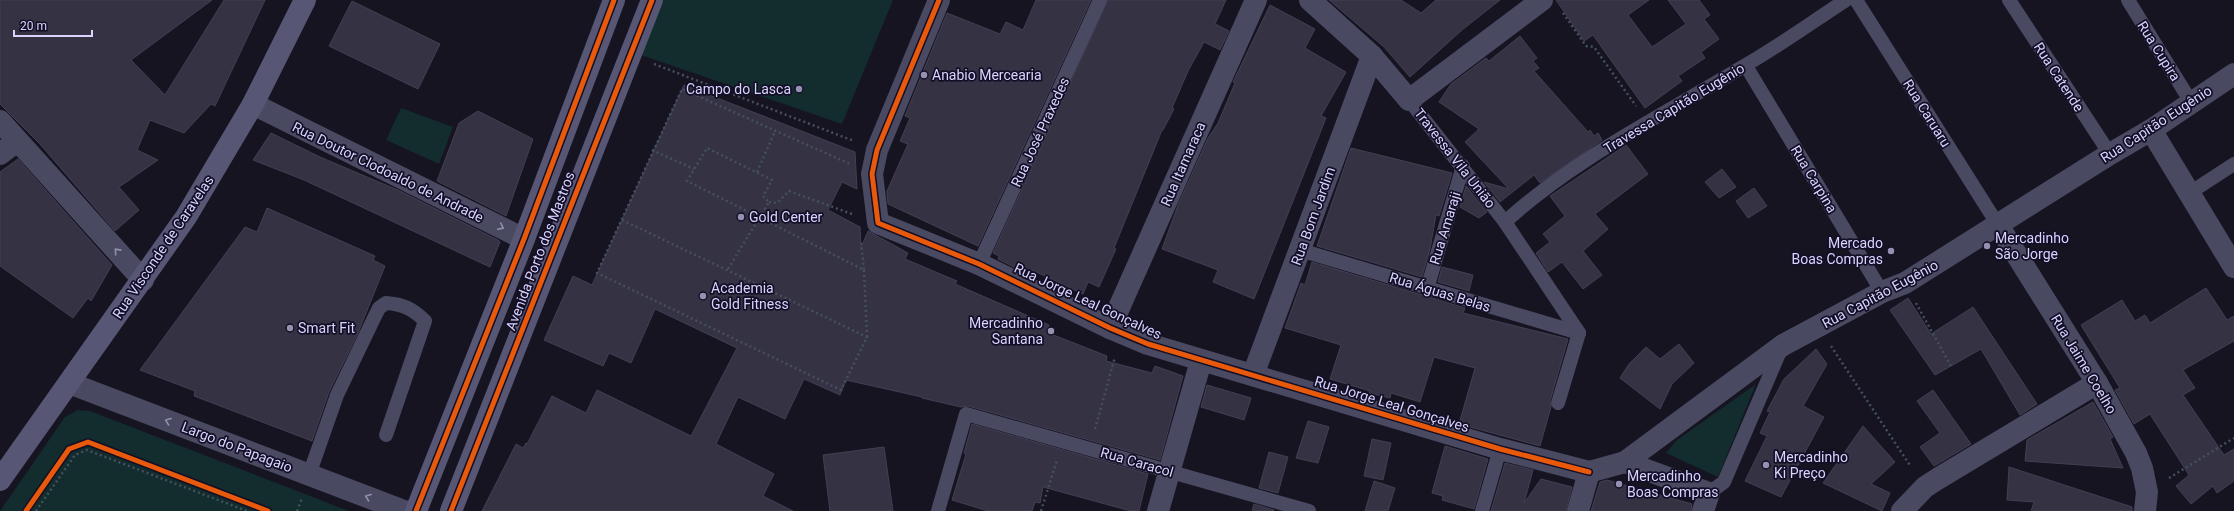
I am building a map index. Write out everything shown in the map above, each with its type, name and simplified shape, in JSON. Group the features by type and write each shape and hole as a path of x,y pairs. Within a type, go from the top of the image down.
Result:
{"main road":[{"name":"Rua Visconde de Caravelas","path":"0,480 143,280 186,217 253,104 305,0"},
{"name":"Avenida Porto dos Mastros","path":"416,511 524,239 614,0"},
{"name":"Avenida Porto dos Mastros","path":"451,511 652,0"}],"street":[{"name":"Rua Jorge Leal Gonçalves","path":"939,0 877,150 872,174 878,223 979,264 1148,344 1500,449 1589,472"},
{"name":"Rua Itamaraca","path":"1116,330 1256,0"},
{"name":"Travessa Vila União","path":"1310,0 1372,56 1409,100"},
{"path":"1409,100 1542,0"},
{"name":"Rua Bom Jardim","path":"1253,375 1372,56"},
{"name":"Rua Capitão Eugênio","path":"1589,472 1625,462 1783,345 1882,292 1905,283 2110,154 2151,130 2234,74"},
{"name":"Rua Doutor Clodoaldo de Andrade","path":"253,104 524,239"},
{"path":"0,121 143,280"},
{"path":"2151,130 2188,194 2234,267"},
{"path":"0,154 17,141"},
{"name":"Rua Jaime Coelho","path":"1998,225 2097,383 2136,453 2142,468 2146,502"},
{"path":"1158,511 1168,471 1201,361"},
{"name":"Largo do Papagaio","path":"69,383 404,511"},
{"path":"1902,511 1925,487 2097,383"},
{"path":"1625,462 1706,502"},
{"path":"1578,511 1589,472"}],"lane":[{"name":"Rua José Praxedes","path":"979,264 1100,0"},
{"name":"Travessa Capitão Eugênio","path":"1505,222 1535,194 1648,122 1746,66 1846,0"},
{"name":"Rua Caruaru","path":"1856,0 1998,225"},
{"name":"Rua Catende","path":"2009,0 2110,154"},
{"name":"Rua Cupira","path":"2128,0 2191,102"},
{"name":"Rua Carpina","path":"1746,66 1882,292"},
{"name":"Travessa Vila União","path":"1409,100 1463,166 1505,222 1579,333"},
{"path":"2188,194 2234,164"},
{"name":"Rua Amaraji","path":"1427,288 1463,166"},
{"name":"Rua Águas Belas","path":"1300,250 1579,333"},
{"path":"309,475 338,395 379,308 386,303 399,304 413,310 425,321 386,435"},
{"path":"1558,403 1579,333"},
{"path":"1706,502 1724,482 1783,345"},
{"name":"Rua Caracol","path":"938,511 966,414 1309,511"},
{"path":"1482,511 1500,449"}],"path":[{"path":"1562,11 1586,46 1594,47 1648,122"},
{"path":"631,55 877,150"},
{"path":"861,240 867,338 842,390 597,274 652,150 682,89 872,174"},
{"path":"757,172 775,131"},
{"path":"859,217 789,191 777,203 769,202 763,196 772,180 707,148 687,181 864,270"},
{"path":"652,150 694,169"},
{"path":"728,269 769,202"},
{"path":"622,220 728,269 867,338"},
{"path":"1905,283 1952,368"},
{"path":"1819,327 1925,487"},
{"path":"1090,449 1116,330"},
{"path":"2146,502 2234,438"},
{"path":"1041,511 1063,441"},
{"path":"36,511 74,455 87,450 247,511"}],"green space":[{"name":"Campo do Lasca","path":"660,0 893,0 842,124 638,54"},
{"path":"401,108 453,127 439,164 386,140"},
{"path":"1756,384 1718,477 1666,453 1677,440"},
{"path":"78,410 90,411 349,511 0,511 65,417"}],"building":[{"path":"0,0 212,0 131,60 165,95 224,0 265,0 215,106 211,104 184,133 150,120 137,150 158,160 119,187 139,210 115,231 39,143 0,104"},
{"path":"1036,0 1091,0 978,246 888,204 887,191 908,144 900,141 910,118 905,116 947,13 1000,34 1006,22 1023,30"},
{"path":"1108,0 1226,0 1215,24 1229,31 1220,50 1204,42 1188,71 1172,108 1174,109 1162,130 1114,248 1116,249 1099,287 1088,282 1083,294 1032,270 1030,275 998,259 999,256 993,253"},
{"path":"1329,0 1401,0 1421,13 1436,0 1500,0 1462,30 1410,77 1384,47"},
{"path":"1556,0 1649,0 1628,15 1652,47 1686,24 1668,0 1699,0 1710,15 1704,19 1719,39 1701,52 1705,58 1678,76 1682,81 1645,108 1593,35 1584,41"},
{"path":"352,1 440,44 418,89 329,46"},
{"path":"1270,5 1315,29 1305,48 1346,72 1321,116 1326,118 1254,299 1213,282 1218,270 1162,249 1178,205 1208,138 1218,123 1235,83 1233,82"},
{"path":"1520,36 1537,58 1533,61 1539,68 1534,71 1588,132 1590,130 1594,136 1598,133 1602,140 1540,183 1534,175 1500,202 1484,182 1509,189 1465,142 1479,129 1439,102 1451,84 1486,58 1489,61"},
{"path":"684,85 855,152 857,189 842,182 828,210 860,227 861,248 868,231 908,253 905,259 957,281 955,284 1049,325 1046,332 1107,356 1106,361 1152,373 1155,366 1183,376 1160,460 968,406 961,407 846,380 840,395 804,379 785,419 738,397 716,444 774,474 763,496 793,511 482,511 516,444 523,448 526,443 527,444 552,396 586,413 597,390 691,436 737,348 655,309 631,363 609,353 603,366 544,340 573,276 592,285"},
{"path":"478,111 533,139 506,216 437,181 459,123"},
{"path":"271,133 320,157 400,191 498,240 500,242 490,267 304,180 253,160"},
{"path":"1626,145 1648,174 1595,214 1608,229 1583,251 1602,275 1583,289 1562,262 1548,272 1536,253 1550,242 1543,234 1565,216 1550,196"},
{"path":"1351,148 1452,173 1439,216 1436,215 1430,249 1422,277 1317,246"},
{"path":"18,159 112,265 91,301 88,298 73,318 0,266 0,172"},
{"path":"1722,169 1736,187 1719,198 1705,182"},
{"path":"1466,186 1487,212 1479,218 1460,207"},
{"path":"1754,188 1767,206 1748,218 1736,201"},
{"name":"Smart Fit","path":"267,208 375,256 373,260 385,266 358,333 329,392 312,441 194,396 195,391 140,370 245,227 257,232"},
{"path":"1312,262 1465,308 1463,313 1568,339 1550,401 1551,407 1540,446 1459,424 1475,368 1434,357 1420,402 1391,393 1390,398 1369,393 1370,391 1330,379 1341,345 1285,328 1301,283 1305,285"},
{"path":"1442,267 1473,275 1469,291 1438,282"},
{"path":"2206,288 2227,320 2234,316 2234,341 2183,370 2195,388 2183,395 2224,455 2234,449 2234,481 2217,493 2213,486 2191,504 2176,486 2189,475 2150,414 2134,424 2115,390 2120,388 2081,325 2122,300 2135,321 2145,315 2150,323"},
{"path":"1908,298 1931,334 1973,307 2037,404 2020,415 1981,349 1935,375 1890,310"},
{"path":"1679,344 1694,363 1672,384 1660,409 1620,378 1629,364 1646,347 1660,359"},
{"path":"1816,349 1827,364 1803,406 1824,417 1781,497 1745,481 1767,436 1760,433 1770,412 1767,411 1784,379"},
{"path":"1207,385 1251,398 1244,420 1201,407"},
{"path":"1933,390 1971,444 1934,466 1920,447 1940,433 1917,401"},
{"path":"2093,402 2113,437 2110,439 2123,468 2025,461 2027,440"},
{"path":"1308,421 1329,427 1318,463 1296,458"},
{"path":"972,424 1148,474 1139,511 1131,511 1043,487 1040,503 1035,502 1032,511 988,511 952,500 966,454 964,453"},
{"path":"1863,426 1895,462 1871,484 1890,493 1882,511 1823,483"},
{"path":"1372,439 1391,443 1383,480 1364,476"},
{"path":"1445,446 1488,459 1474,509 1442,500 1443,496 1432,493"},
{"path":"884,447 893,511 830,511 823,455"},
{"path":"1269,452 1288,457 1278,493 1259,488"},
{"path":"1505,463 1533,470 1524,503 1541,479 1572,487 1566,511 1491,511"},
{"path":"2009,467 2132,507 2132,511 2031,511 2034,502 2007,500"},
{"path":"1607,480 1692,504 1691,511 1591,511 1600,482"},
{"path":"1374,481 1395,488 1388,511 1365,511"},
{"path":"1254,504 1274,510 1252,511"}],"cycle path":[{"path":"416,511 524,239 614,0"},
{"path":"451,511 652,0"},
{"path":"939,0 877,150 872,174 878,223 979,264 1110,328 1148,344 1500,449 1589,472"},
{"path":"26,511 69,449 88,442 268,511"}],"place":[{"name":"Anabio Mercearia","path":"924,75"},
{"name":"Campo do Lasca","path":"799,89"},
{"name":"Gold Center","path":"741,217"},
{"name":"Mercadinho São Jorge","path":"1987,246"},
{"name":"Mercado Boas Compras","path":"1891,251"},
{"name":"Academia Gold Fitness","path":"703,296"},
{"name":"Smart Fit","path":"290,328"},
{"name":"Mercadinho Santana","path":"1051,331"},
{"name":"Mercadinho Ki Preço","path":"1766,465"},
{"name":"Mercadinho Boas Compras","path":"1619,484"}]}
